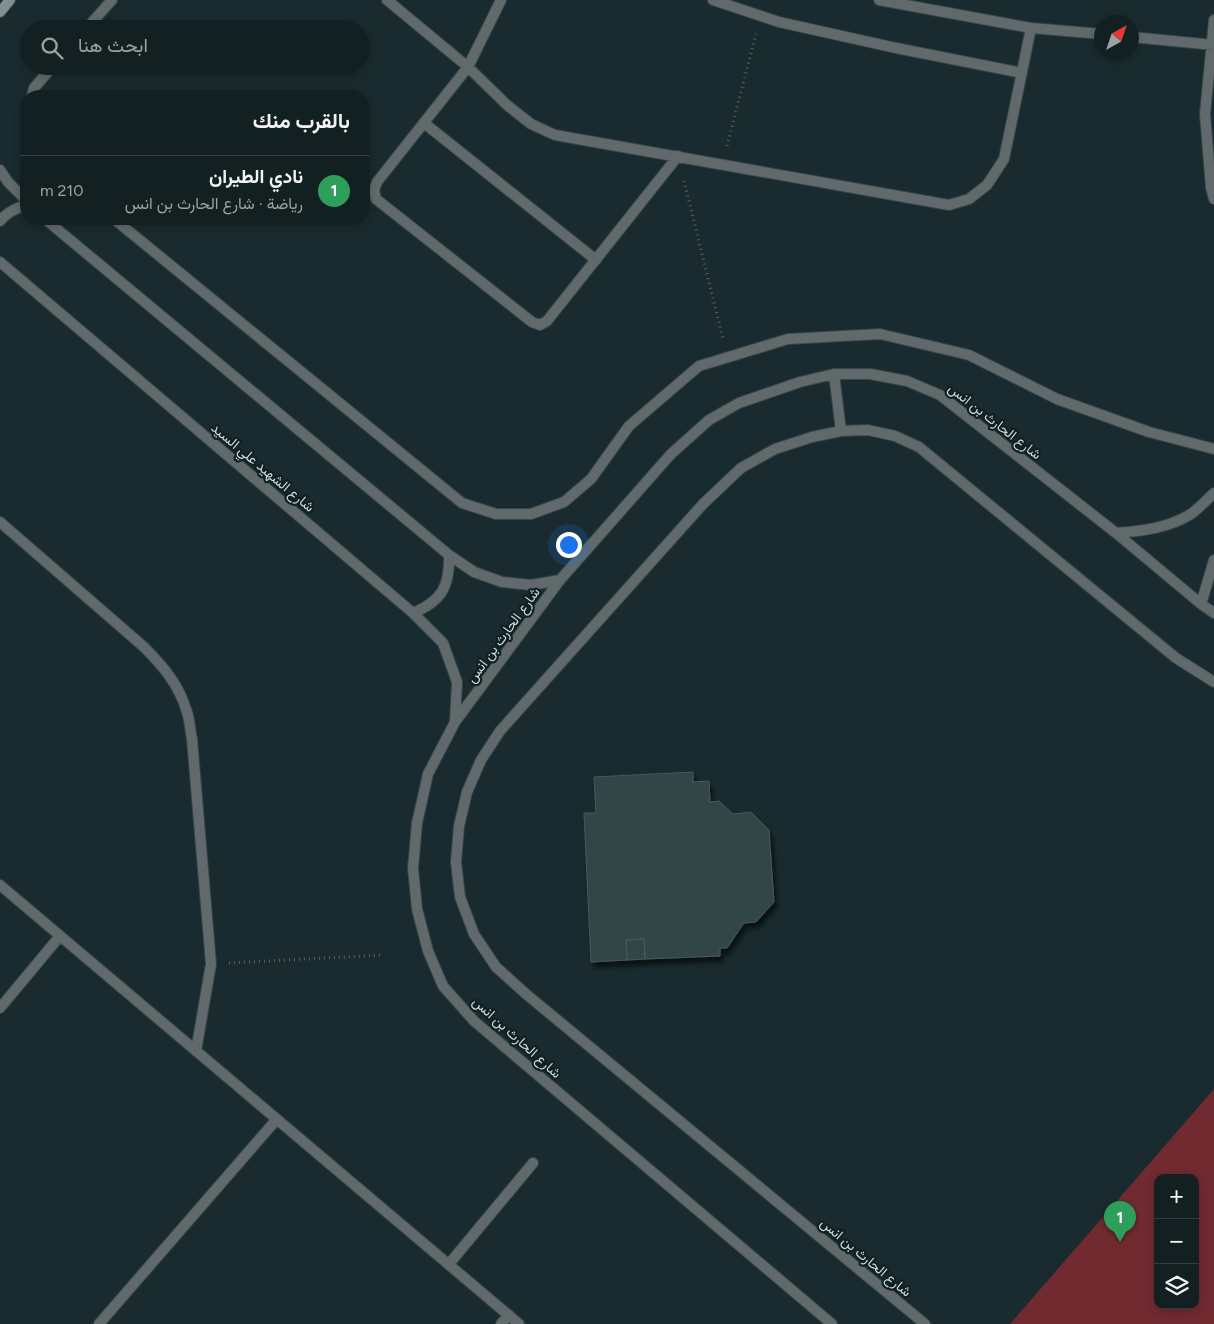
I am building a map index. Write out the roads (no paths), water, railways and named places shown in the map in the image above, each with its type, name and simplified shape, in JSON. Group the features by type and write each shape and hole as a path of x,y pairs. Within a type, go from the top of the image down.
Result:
{"main road":[{"path":"0,12 10,0"}],"street":[{"path":"94,20 112,0"},
{"path":"387,0 468,67 507,105 531,124 555,135 949,205 969,199 987,185 1004,159 1031,28"},
{"path":"501,0 468,67 377,182 374,190 376,199 536,324 540,325 547,321 678,156"},
{"path":"713,0 779,22 886,46 1022,73"},
{"path":"879,0 1031,28 1094,33"},
{"path":"1214,20 1205,114 1211,188 1214,199"},
{"path":"1139,38 1212,45"},
{"path":"34,90 45,75"},
{"path":"424,123 596,260"},
{"path":"0,170 8,182 20,194"},
{"path":"0,220 4,215 20,207"},
{"path":"52,225 450,555 474,572 502,582 531,585 560,580"},
{"path":"121,225 462,502 496,514 531,514 564,502 591,478 629,426 699,366 788,339 880,334 969,355 1057,398 1149,432 1214,449"},
{"name":"شارع الشهيد علي السيد","path":"0,262 413,613 443,643 458,682 455,722"},
{"path":"834,374 841,431"},
{"name":"شارع الحارث بن انس","path":"832,1324 474,1021 443,986 428,951 417,910 413,868 417,823 428,774 455,722 560,580 671,454 709,420 739,403 800,382 834,374 870,374 906,381 940,395 1116,533 1214,614"},
{"name":"شارع الحارث بن انس","path":"922,1323 496,967 474,934 460,896 456,862 459,826 467,792 481,760 500,731 703,504 741,468 775,448 841,431 868,430 895,436 919,446 1176,658 1214,682"},
{"path":"1116,533 1146,531 1169,525 1192,513 1214,493"},
{"path":"0,522 144,647 163,666 178,688 188,713 192,739 211,964 196,1051"},
{"path":"413,613 426,607 438,597 446,584 450,570 450,555"},
{"path":"1201,604 1214,560"},
{"path":"0,885 519,1324"},
{"path":"0,1008 60,936"},
{"path":"99,1324 277,1119"},
{"path":"449,1264 533,1163"},
{"path":"501,1324 509,1315"}],"place":[{"name":"نادي الطيران","path":"1120,1242"}]}
